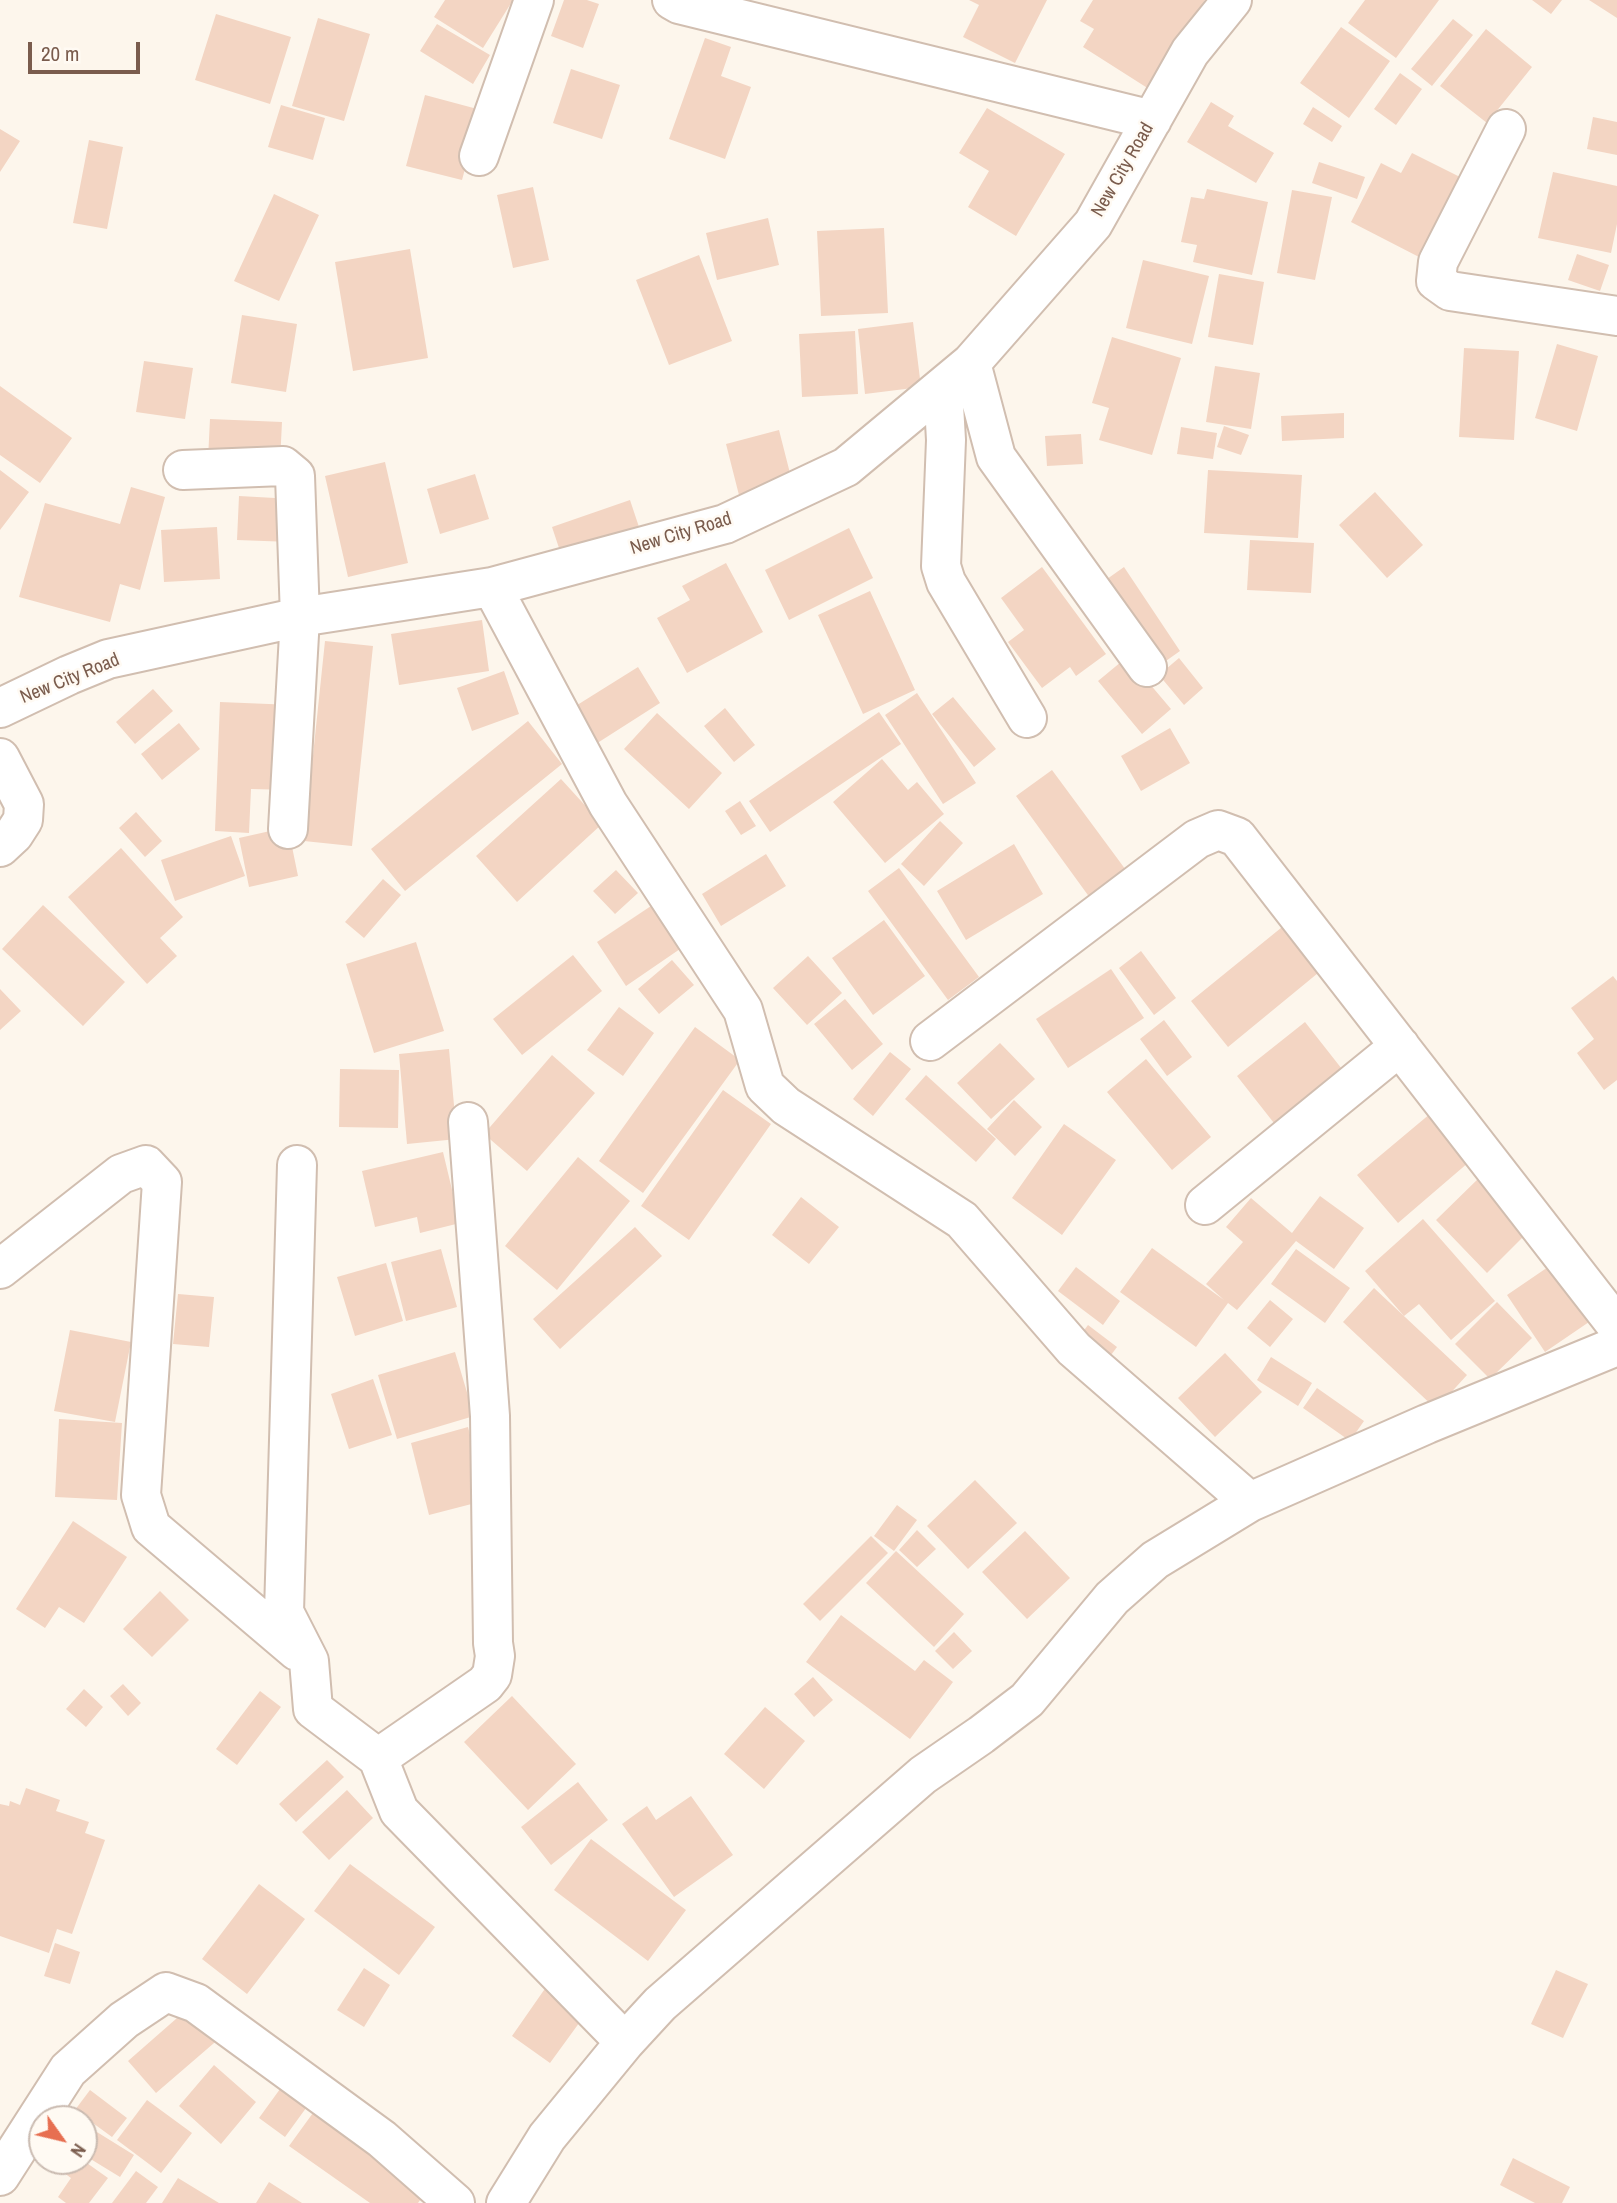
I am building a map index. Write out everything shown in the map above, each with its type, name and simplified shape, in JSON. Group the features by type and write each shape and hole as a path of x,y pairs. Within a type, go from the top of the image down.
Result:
{"street":[{"path":"479,156 534,0"},
{"path":"672,0 679,4 1152,120"},
{"name":"New City Road","path":"0,708 108,659 300,617 492,587 725,524 846,467 971,363 1093,224 1190,52 1232,0"},
{"path":"1506,129 1438,262 1436,281 1450,291 1617,316"},
{"path":"971,363 996,457 1147,667"},
{"path":"943,387 946,440 941,566 946,582 1027,718"},
{"path":"183,470 283,466 295,476 300,617 288,829"},
{"path":"492,587 608,804 743,1010 765,1086 786,1106 962,1220 1074,1349 1250,1503"},
{"path":"0,758 24,804 23,820 14,834 0,847"},
{"path":"930,1041 1197,839 1218,830 1237,837 1617,1326"},
{"path":"1205,1205 1400,1046"},
{"path":"378,1758 485,1684 492,1675 495,1656 490,1416 468,1122"},
{"path":"0,1269 121,1174 146,1165 162,1182 141,1495 151,1527 309,1661"},
{"path":"297,1165 284,1612 309,1661 313,1709 378,1758 399,1811 625,2042"},
{"path":"506,2203 547,2137 660,2004 923,1775 1027,1700 1112,1598 1155,1560 1250,1503 1427,1424 1617,1346"},
{"path":"0,2176 68,2070 124,2020 166,1992 196,2003 382,2139 455,2203"}],"building":[{"path":"445,0 513,0 483,48 434,17"},
{"path":"564,0 587,0 599,4 583,48 551,36"},
{"path":"969,0 1047,0 1015,63 963,37 979,5"},
{"path":"1093,0 1205,0 1149,89 1083,47 1094,29 1080,21"},
{"path":"1365,0 1439,0 1396,58 1348,23"},
{"path":"1532,0 1562,0 1551,14"},
{"path":"1589,0 1617,0 1617,18"},
{"path":"216,14 291,37 270,104 195,80"},
{"path":"318,18 370,34 344,121 292,106"},
{"path":"1453,19 1473,35 1432,86 1411,69"},
{"path":"437,24 490,55 473,84 420,51"},
{"path":"1341,27 1390,61 1349,118 1300,83"},
{"path":"1486,29 1532,67 1487,123 1440,86"},
{"path":"705,38 731,47 721,76 751,87 725,159 669,139"},
{"path":"571,69 620,85 602,139 553,123"},
{"path":"1400,73 1422,89 1396,125 1374,109"},
{"path":"425,95 481,110 462,180 406,166"},
{"path":"1211,102 1234,116 1228,126 1274,153 1256,183 1187,142"},
{"path":"281,105 325,118 313,160 268,147"},
{"path":"1313,107 1342,126 1332,142 1303,124"},
{"path":"987,108 1065,154 1016,236 968,207 989,171 959,153"},
{"path":"1593,117 1617,122 1617,155 1587,149"},
{"path":"0,129 20,141 0,172"},
{"path":"89,140 123,147 107,229 73,223"},
{"path":"1412,153 1460,177 1419,257 1351,222 1381,163 1401,173"},
{"path":"1319,162 1365,177 1357,199 1312,183"},
{"path":"1553,172 1617,186 1617,224 1611,253 1538,238"},
{"path":"533,187 549,260 513,268 497,195"},
{"path":"1207,189 1268,202 1252,275 1193,262 1197,245 1181,242 1191,197 1204,199"},
{"path":"1292,190 1332,197 1315,280 1277,273"},
{"path":"274,194 319,215 279,301 234,281"},
{"path":"768,218 779,265 717,280 706,233"},
{"path":"884,228 888,313 821,316 817,231"},
{"path":"410,249 428,358 353,371 335,262"},
{"path":"1577,254 1609,265 1600,291 1568,280"},
{"path":"699,255 732,341 669,365 636,280"},
{"path":"1143,260 1209,276 1192,344 1126,328"},
{"path":"1219,274 1264,282 1253,345 1208,337"},
{"path":"242,315 297,324 286,392 231,383"},
{"path":"913,322 921,387 865,394 858,329"},
{"path":"855,331 858,394 802,397 799,334"},
{"path":"1112,337 1181,358 1152,455 1099,440 1109,408 1092,403"},
{"path":"1557,344 1598,356 1577,431 1535,418"},
{"path":"1464,348 1519,351 1514,440 1459,437"},
{"path":"144,361 193,368 185,419 136,412"},
{"path":"1215,366 1260,373 1251,429 1206,422"},
{"path":"0,386 72,438 40,483 0,455"},
{"path":"1344,413 1344,438 1282,441 1281,416"},
{"path":"210,419 282,422 280,462 208,459"},
{"path":"1224,426 1249,435 1241,455 1217,447"},
{"path":"1181,427 1217,433 1213,459 1177,454"},
{"path":"779,430 794,489 741,503 726,444"},
{"path":"1081,434 1083,464 1047,466 1045,436"},
{"path":"385,462 408,563 348,577 325,476"},
{"path":"0,470 29,492 0,530"},
{"path":"1208,470 1302,475 1298,538 1204,533"},
{"path":"475,474 489,519 440,534 427,489"},
{"path":"131,487 165,497 140,590 120,584 110,622 19,597 45,503 120,524"},
{"path":"1375,492 1423,545 1387,578 1339,525"},
{"path":"239,496 293,499 291,542 237,540"},
{"path":"630,500 639,527 561,554 552,527"},
{"path":"217,527 220,579 164,582 161,530"},
{"path":"849,528 873,578 789,620 765,570"},
{"path":"1250,540 1314,543 1311,593 1247,590"},
{"path":"726,563 763,632 687,673 657,618 690,600 682,586"},
{"path":"1042,567 1106,654 1076,676 1070,667 1042,688 1008,642 1024,630 1001,598"},
{"path":"1124,567 1180,651 1156,668 1100,584"},
{"path":"870,591 915,690 863,714 818,615"},
{"path":"482,620 489,671 399,685 391,634"},
{"path":"325,641 373,646 352,846 304,841"},
{"path":"1127,657 1171,709 1142,734 1098,681"},
{"path":"1179,658 1203,688 1184,705 1159,675"},
{"path":"638,667 660,703 588,749 566,712"},
{"path":"504,671 519,714 472,731 457,688"},
{"path":"153,689 173,711 135,744 116,722"},
{"path":"917,693 976,783 943,804 885,715"},
{"path":"953,697 996,749 974,767 932,714"},
{"path":"220,702 293,705 289,790 251,789 249,833 215,831"},
{"path":"725,708 755,745 734,762 704,726"},
{"path":"879,712 901,744 770,832 749,801"},
{"path":"657,713 722,773 689,809 624,749"},
{"path":"528,721 562,764 405,891 371,849"},
{"path":"179,723 200,749 162,780 141,754"},
{"path":"1170,728 1190,763 1141,791 1121,756"},
{"path":"882,759 908,790 917,782 944,814 885,863 833,802"},
{"path":"1052,770 1134,881 1098,909 1016,796"},
{"path":"561,779 602,824 517,902 476,856"},
{"path":"740,801 756,826 741,835 725,811"},
{"path":"136,812 162,841 145,857 119,828"},
{"path":"940,821 963,843 924,886 901,864"},
{"path":"288,827 298,876 249,887 239,838"},
{"path":"231,836 245,876 175,901 161,860"},
{"path":"1014,844 1043,894 966,940 937,891"},
{"path":"121,848 183,917 160,938 177,956 147,984 68,897"},
{"path":"766,854 786,886 721,926 702,894"},
{"path":"899,868 979,977 948,1000 868,891"},
{"path":"616,870 638,893 615,914 593,891"},
{"path":"383,879 401,895 364,938 345,922"},
{"path":"43,905 125,982 83,1026 2,949"},
{"path":"651,906 680,949 626,986 597,942"},
{"path":"1292,919 1329,964 1228,1047 1191,1001"},
{"path":"884,920 925,976 873,1015 832,958"},
{"path":"416,942 444,1031 374,1053 346,964"},
{"path":"1141,951 1176,998 1154,1015 1119,968"},
{"path":"573,955 602,991 522,1055 493,1019"},
{"path":"808,956 842,993 807,1025 773,988"},
{"path":"672,960 694,985 659,1014 638,989"},
{"path":"1111,969 1144,1018 1068,1068 1036,1019"},
{"path":"1613,976 1617,981 1617,1080 1604,1090 1577,1053 1594,1039 1571,1008"},
{"path":"0,989 21,1011 0,1030"},
{"path":"845,999 883,1044 852,1070 814,1024"},
{"path":"619,1007 654,1033 623,1076 587,1050"},
{"path":"1164,1020 1192,1057 1167,1076 1140,1039"},
{"path":"1305,1022 1349,1078 1281,1132 1237,1076"},
{"path":"695,1027 740,1060 643,1193 599,1161"},
{"path":"1000,1043 1035,1079 991,1119 957,1083"},
{"path":"449,1049 457,1139 407,1144 399,1054"},
{"path":"890,1052 911,1069 873,1116 853,1099"},
{"path":"552,1055 595,1093 527,1171 484,1134"},
{"path":"1146,1059 1211,1137 1172,1170 1107,1092"},
{"path":"340,1069 399,1070 398,1128 339,1127"},
{"path":"926,1075 996,1139 976,1162 905,1099"},
{"path":"723,1090 771,1124 689,1240 641,1206"},
{"path":"1014,1100 1042,1127 1015,1156 987,1129"},
{"path":"1443,1103 1483,1150 1398,1223 1357,1175"},
{"path":"1064,1124 1116,1160 1062,1235 1012,1198"},
{"path":"443,1152 460,1223 420,1233 417,1217 375,1227 362,1171"},
{"path":"578,1157 630,1201 557,1290 505,1246"},
{"path":"1481,1176 1532,1228 1487,1273 1436,1220"},
{"path":"1320,1196 1364,1228 1334,1269 1296,1241 1237,1310 1228,1303 1196,1347 1120,1292 1152,1248 1224,1300 1206,1284 1243,1242 1226,1227 1251,1198 1292,1233"},
{"path":"801,1197 839,1227 809,1264 772,1235"},
{"path":"1423,1219 1495,1301 1451,1340 1419,1304 1404,1316 1365,1271"},
{"path":"635,1227 662,1256 560,1349 533,1319"},
{"path":"441,1249 457,1307 406,1321 391,1262"},
{"path":"1296,1249 1350,1288 1325,1323 1271,1284"},
{"path":"386,1263 403,1321 355,1336 337,1277"},
{"path":"1551,1265 1589,1322 1545,1352 1507,1295"},
{"path":"1076,1267 1120,1301 1103,1325 1058,1291"},
{"path":"1374,1288 1467,1375 1436,1409 1343,1322"},
{"path":"178,1294 214,1297 209,1347 173,1344"},
{"path":"1270,1300 1293,1319 1270,1347 1247,1328"},
{"path":"1497,1302 1532,1338 1490,1379 1455,1344"},
{"path":"1088,1325 1117,1347 1105,1363 1076,1341"},
{"path":"70,1330 131,1342 115,1422 54,1411"},
{"path":"455,1352 474,1416 397,1439 378,1375"},
{"path":"1225,1353 1262,1392 1215,1437 1178,1398"},
{"path":"1271,1357 1312,1383 1298,1406 1257,1380"},
{"path":"373,1379 392,1435 349,1449 331,1394"},
{"path":"1317,1388 1364,1421 1350,1441 1303,1408"},
{"path":"59,1419 122,1423 117,1500 55,1497"},
{"path":"468,1427 487,1500 429,1515 411,1443"},
{"path":"975,1480 1017,1523 968,1569 927,1526"},
{"path":"897,1505 917,1520 894,1551 874,1536"},
{"path":"73,1521 127,1557 84,1623 59,1607 45,1628 16,1609"},
{"path":"917,1530 936,1549 917,1567 899,1550"},
{"path":"1025,1531 1070,1578 1027,1619 982,1572"},
{"path":"871,1536 888,1553 820,1621 803,1604"},
{"path":"896,1551 964,1614 934,1647 866,1583"},
{"path":"160,1591 189,1620 152,1657 123,1629"},
{"path":"841,1615 915,1671 924,1660 953,1682 910,1739 806,1662"},
{"path":"954,1632 972,1651 953,1669 935,1651"},
{"path":"813,1677 833,1700 814,1717 794,1694"},
{"path":"123,1684 141,1703 128,1716 110,1696"},
{"path":"84,1689 103,1707 86,1727 66,1709"},
{"path":"260,1691 281,1707 237,1765 216,1749"},
{"path":"512,1696 576,1764 528,1810 464,1742"},
{"path":"765,1707 805,1741 764,1789 724,1754"},
{"path":"327,1760 344,1777 296,1822 279,1804"},
{"path":"578,1782 608,1820 551,1865 521,1827"},
{"path":"26,1788 60,1800 56,1811 89,1822 85,1833 105,1840 72,1934 57,1929 49,1953 0,1936 0,1804 9,1806 10,1801 20,1805"},
{"path":"347,1790 373,1818 329,1860 302,1832"},
{"path":"691,1796 733,1855 674,1897 622,1824 647,1806 656,1820"},
{"path":"591,1839 686,1910 648,1961 554,1890"},
{"path":"350,1864 435,1927 399,1975 314,1911"},
{"path":"259,1884 305,1919 247,1994 202,1959"},
{"path":"55,1943 80,1952 70,1984 44,1976"},
{"path":"364,1968 390,1985 364,2027 337,2010"},
{"path":"1556,1970 1588,1984 1563,2038 1531,2024"},
{"path":"551,1980 590,2008 550,2063 512,2036"},
{"path":"193,2004 221,2037 156,2093 128,2061"},
{"path":"214,2065 256,2102 221,2144 179,2106"},
{"path":"288,2078 314,2097 285,2137 259,2118"},
{"path":"90,2090 127,2118 112,2137 98,2127 98,2105 79,2105"},
{"path":"147,2100 192,2133 161,2173 117,2140"},
{"path":"318,2106 431,2184 418,2203 370,2203 289,2146"},
{"path":"98,2133 134,2155 120,2177 98,2164"},
{"path":"1513,2158 1570,2187 1562,2203 1535,2203 1500,2185"},
{"path":"98,2171 108,2178 89,2203 66,2203 58,2197 71,2178 67,2175 98,2175"},
{"path":"136,2171 158,2187 146,2203 112,2203"},
{"path":"178,2178 219,2203 162,2203"},
{"path":"269,2182 302,2203 256,2203"}]}
